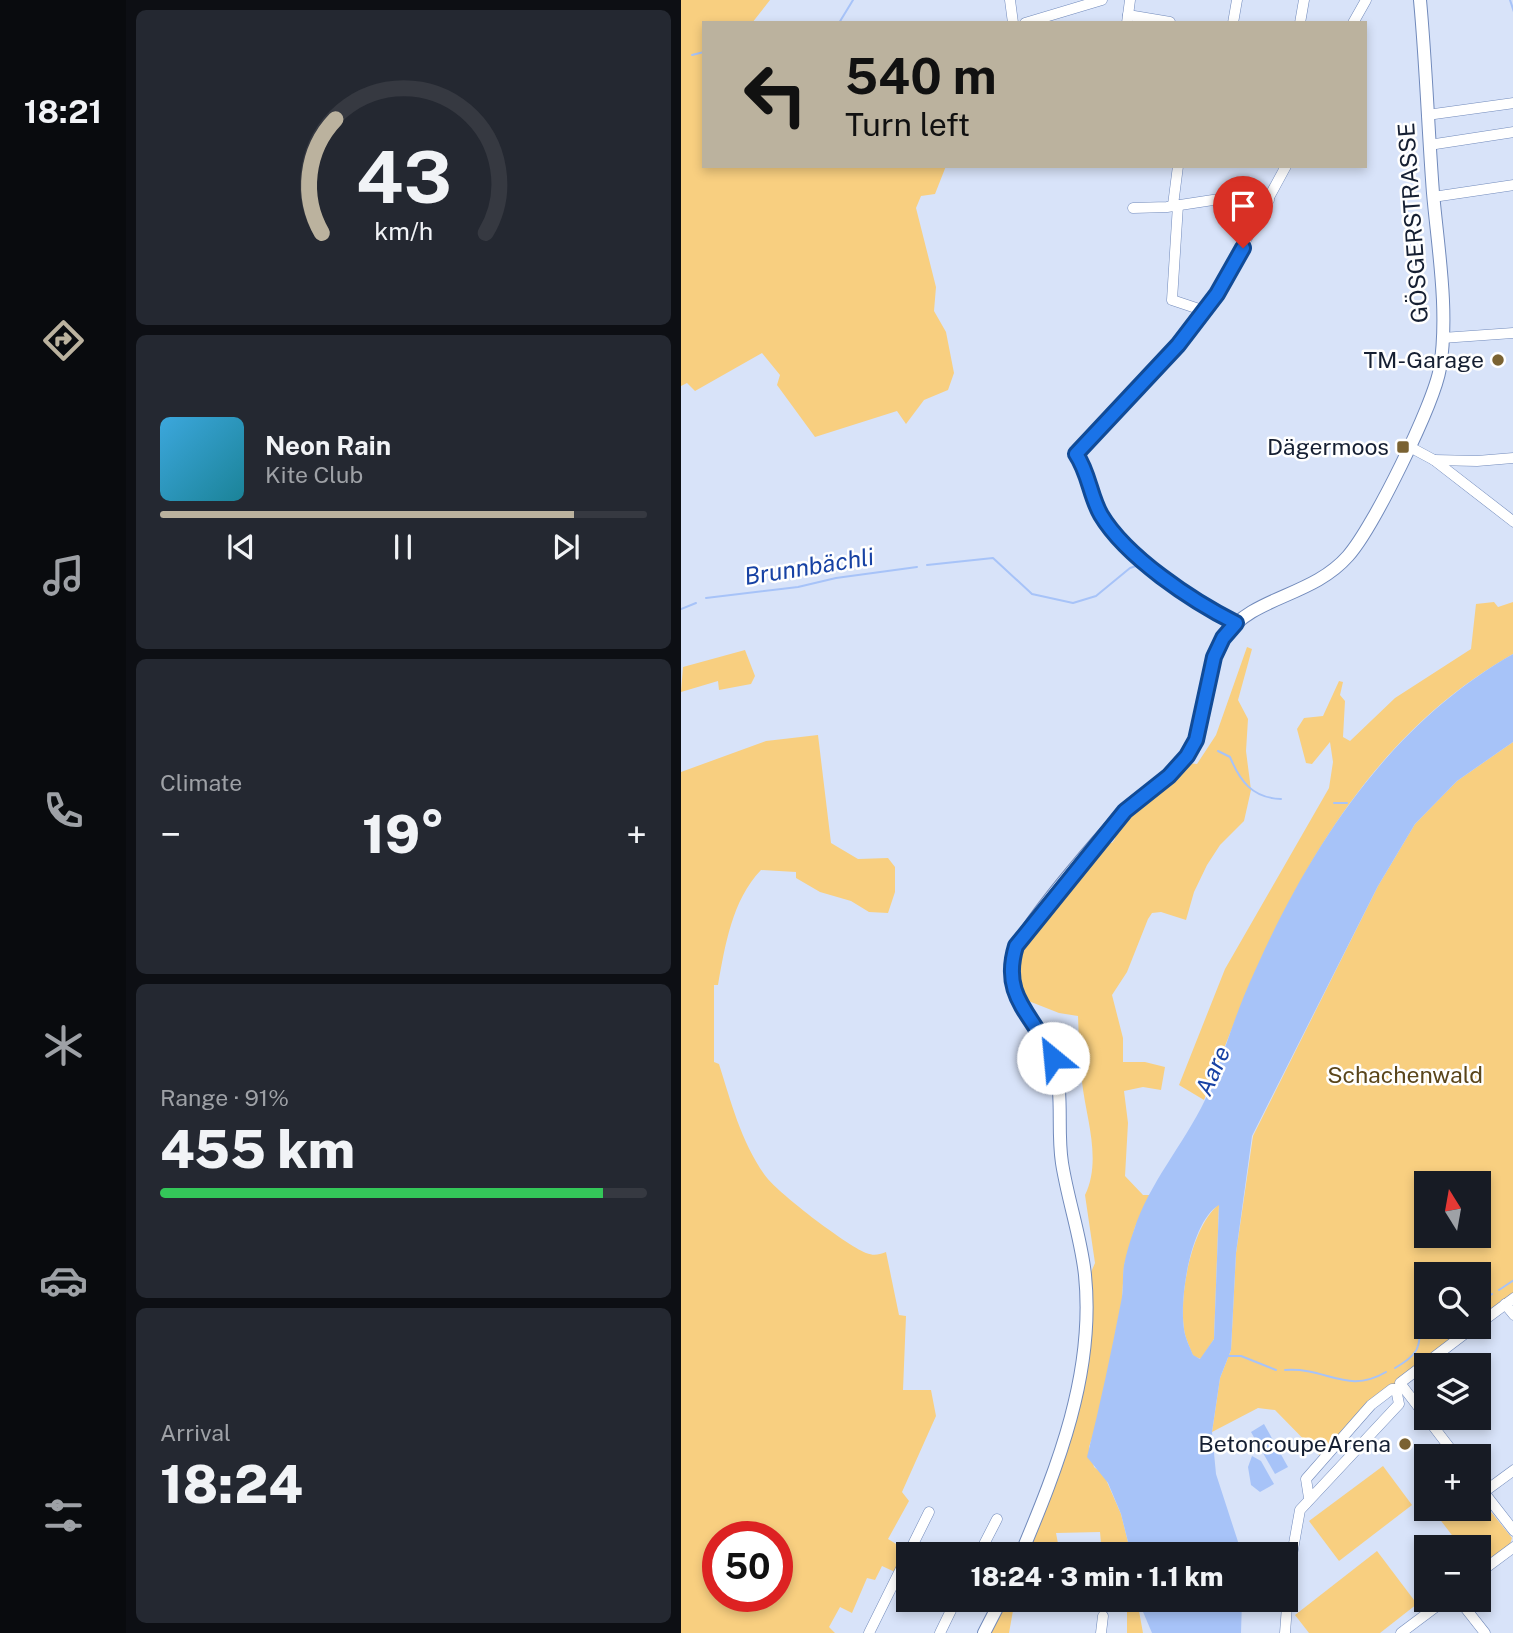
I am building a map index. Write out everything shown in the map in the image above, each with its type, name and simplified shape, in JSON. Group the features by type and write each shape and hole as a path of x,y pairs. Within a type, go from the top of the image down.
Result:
{"main road":[{"name":"GÖSGERSTRASSE","path":"1026,1542 1067,1439 1077,1389 1086,1279 1062,1164 1056,1067 1047,1044 1016,1000 1012,986 1011,962 1019,939 1107,831 1134,802 1169,776 1187,756 1196,740 1214,657 1223,638 1236,623 1253,611 1316,584 1335,570 1358,543 1433,396 1440,366 1442,338 1420,0"},
{"path":"984,1633 995,1612"}],"street":[{"path":"1010,0 1013,21"},
{"path":"1032,21 1102,0"},
{"path":"1130,0 1128,19 1156,21"},
{"path":"1233,21 1237,0"},
{"path":"1300,21 1304,0"},
{"path":"1354,21 1366,0"},
{"path":"1427,115 1513,103"},
{"path":"1429,145 1513,132"},
{"path":"1178,168 1172,298 1177,304 1205,311"},
{"path":"1236,623 1193,601 1120,539 1099,511 1086,470 1076,454 1205,311 1221,287 1285,168"},
{"path":"1433,197 1513,185"},
{"path":"1133,208 1226,198 1269,200"},
{"path":"1442,338 1513,333"},
{"path":"1408,446 1434,460 1513,522"},
{"path":"1434,460 1513,458"},
{"path":"1491,1314 1509,1301 1513,1315"},
{"path":"1447,1444 1400,1383 1458,1339"},
{"path":"1285,1633 1292,1549 1300,1510 1399,1404 1396,1389 1392,1389 1371,1405 1306,1479 1309,1498"},
{"path":"1491,1483 1513,1470"},
{"path":"1491,1502 1513,1531"},
{"path":"869,1633 929,1512"},
{"path":"985,1542 997,1519"},
{"path":"1491,1564 1513,1547"},
{"path":"939,1633 950,1612"},
{"path":"1401,1633 1429,1612"},
{"path":"1468,1612 1485,1633"},
{"path":"1101,1633 1103,1616"}],"green space":[{"path":"681,0 770,0 754,21 702,21 702,168 945,168 935,194 921,196 916,208 936,287 934,311 946,332 954,373 948,390 924,400 906,424 897,411 815,437 777,385 780,375 762,353 695,391 687,383 681,386"},
{"path":"1494,602 1498,607 1513,602 1513,654 1454,694 1403,740 1358,792 1320,848 1286,908 1256,971 1204,1100 1179,1085 1225,969 1329,788 1333,762 1330,742 1312,764 1306,763 1297,729 1304,718 1323,716 1339,681 1343,682 1340,695 1345,701 1343,737 1350,741 1395,698 1471,649 1476,604"},
{"path":"1247,647 1252,649 1238,700 1248,719 1246,751 1251,790 1244,821 1220,845 1207,865 1194,892 1186,920 1161,912 1152,913 1127,972 1112,995 1123,1038 1123,1062 1145,1062 1165,1067 1161,1090 1143,1087 1124,1091 1128,1123 1125,1176 1143,1195 1151,1195 1135,1227 1124,1266 1122,1300 1098,1420 1089,1447 1094,1467 1104,1475 1121,1514 1128,1542 1101,1542 1100,1532 1056,1533 1058,1542 1029,1542 1066,1449 1088,1279 1095,1263 1085,1195 1090,1182 1093,1153 1081,1074 1078,1016 1059,1013 1026,1000 1018,984 1016,968 1019,954 1037,925 1104,840 1112,843 1115,839 1115,827 1187,763 1197,764 1216,735"},
{"path":"745,650 755,676 751,684 719,690 718,681 681,692 683,667"},
{"path":"818,735 831,843 858,859 888,858 895,867 895,892 888,913 869,912 851,901 820,892 796,878 796,872 761,870 736,909 718,985 714,985 714,1062 719,1064 737,1121 749,1148 771,1182 812,1217 866,1253 871,1255 886,1252 899,1315 906,1316 903,1390 931,1390 936,1416 902,1492 909,1501 888,1539 896,1544 896,1570 895,1572 882,1566 875,1580 867,1578 852,1613 840,1607 829,1627 835,1633 681,1633 681,772 766,741"},
{"name":"Schachenwald","path":"1513,742 1513,1298 1491,1315 1491,1262 1414,1262 1414,1339 1459,1339 1440,1353 1414,1353 1414,1372 1321,1457 1275,1410 1258,1408 1212,1432 1220,1378 1231,1350 1236,1253 1253,1136 1378,886 1415,824 1457,781"},
{"path":"1219,1204 1214,1339 1201,1359 1193,1356 1185,1336 1185,1280 1201,1229"},
{"path":"1383,1466 1412,1505 1339,1561 1309,1521"},
{"path":"1491,1512 1512,1538 1510,1544 1491,1559 1491,1535 1452,1535 1441,1521 1491,1521"},
{"path":"1377,1551 1414,1600 1414,1606 1380,1633 1309,1633 1295,1615"},
{"path":"998,1612 1013,1612 1009,1633 987,1633"},
{"path":"1127,1612 1139,1612 1143,1633 1127,1633"}],"water":[{"path":"1513,654 1513,742 1457,781 1415,824 1378,886 1252,1136 1236,1253 1231,1350 1220,1378 1212,1432 1216,1474 1238,1542 1128,1542 1121,1514 1108,1483 1087,1457 1122,1297 1123,1270 1140,1213 1205,1100 1244,996 1292,895 1351,802 1386,759 1424,720 1466,685","holes":["1219,1205 1214,1339 1200,1359 1193,1355 1185,1332 1185,1280 1201,1227"]},
{"path":"1264,1424 1288,1467 1275,1474 1251,1432"},
{"path":"1252,1456 1261,1461 1274,1484 1260,1492 1251,1485 1248,1467"},
{"path":"1143,1612 1242,1612 1241,1633 1152,1633"}],"waterway":[{"path":"840,21 853,0"},
{"path":"1510,0 1514,12"},
{"path":"692,55 702,52"},
{"name":"Brunnbächli","path":"927,565 993,558 1032,594 1073,603 1096,596 1130,568 1139,565"},
{"name":"Brunnbächli","path":"706,598 798,587 836,578 917,567"},
{"name":"Brunnbächli","path":"1179,595 1210,614"},
{"name":"Brunnbächli","path":"681,609 696,603"},
{"name":"Brunnbächli","path":"1218,618 1225,624"},
{"name":"Brunnbächli","path":"1218,751 1230,757 1248,787 1262,795 1281,799"},
{"path":"1334,803 1347,803"},
{"path":"1499,1290 1514,1280"},
{"path":"1395,1368 1413,1354 1419,1339"},
{"path":"1226,1356 1241,1356 1276,1370"},
{"path":"1285,1370 1313,1372 1348,1381 1360,1381 1386,1372"}],"place":[{"name":"TM-Garage","path":"1498,360"},
{"name":"Dägermoos","path":"1403,447"},
{"name":"BetoncoupeArena","path":"1405,1444"}],"route":[{"path":"1053,1058 1047,1044 1013,992 1010,972 1016,946 1125,811 1169,776 1187,756 1196,740 1214,657 1219,644 1236,623 1193,601 1130,550 1099,511 1086,470 1076,454 1178,345 1217,294 1243,248"}],"water label":[{"name":"Aare","path":"1213,1071"}]}
